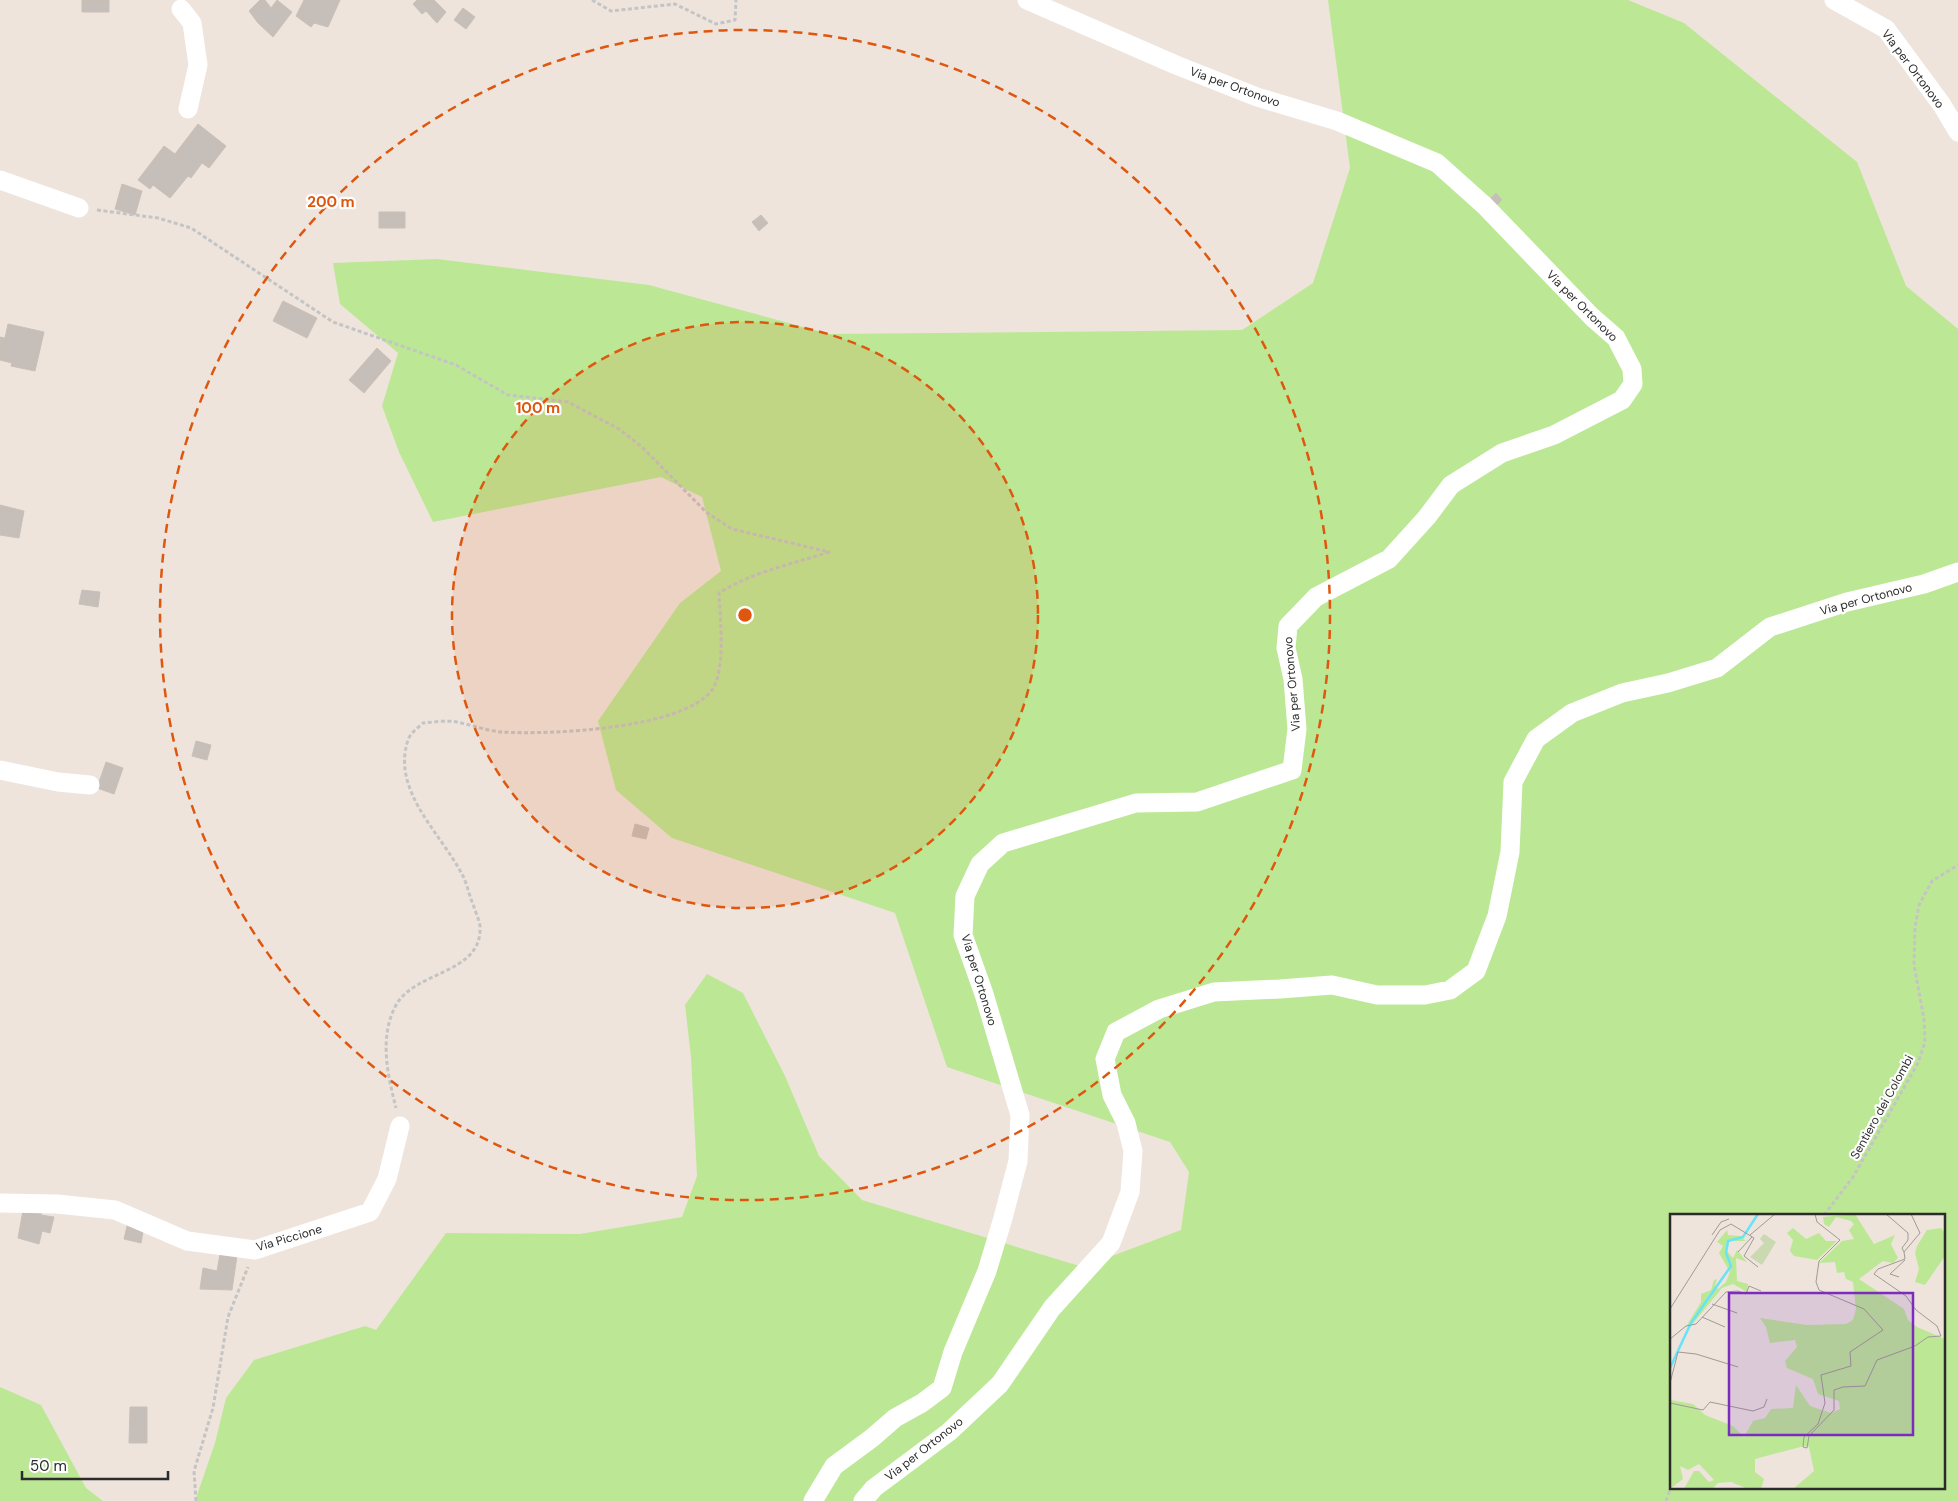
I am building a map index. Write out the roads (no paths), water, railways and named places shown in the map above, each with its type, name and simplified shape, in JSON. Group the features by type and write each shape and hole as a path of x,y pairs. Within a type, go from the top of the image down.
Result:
{"street":[{"name":"Via per Ortonovo","path":"813,1501 834,1466 895,1418 922,1403 942,1388 952,1352 988,1271 1018,1161 1020,1115 984,994 963,935 965,896 980,864 1003,843 1136,803 1197,802 1292,770 1297,729 1293,679 1286,648 1288,626 1316,597 1389,559 1428,517 1451,486 1502,453 1554,435 1622,400 1633,384 1632,369 1616,338 1592,317 1485,206 1437,163 1337,121 1257,97 1176,66 1027,0"},
{"name":"Via per Ortonovo","path":"1834,0 1886,29 1942,105 1958,132"},
{"path":"179,3 192,23 198,64 188,109"},
{"path":"0,180 80,208"},
{"name":"Via per Ortonovo","path":"863,1501 874,1488 949,1432 1000,1384 1052,1308 1111,1243 1130,1192 1133,1151 1126,1123 1112,1095 1105,1059 1116,1032 1159,1009 1214,992 1332,985 1377,995 1425,995 1450,990 1476,971 1497,916 1510,852 1513,782 1536,739 1572,713 1622,693 1668,683 1717,668 1770,627 1847,602 1924,584 1958,572"},
{"path":"0,770 58,782 90,785"},
{"name":"Via Piccione","path":"0,1203 57,1204 115,1210 187,1241 255,1250 370,1212 387,1178 400,1126"}]}
